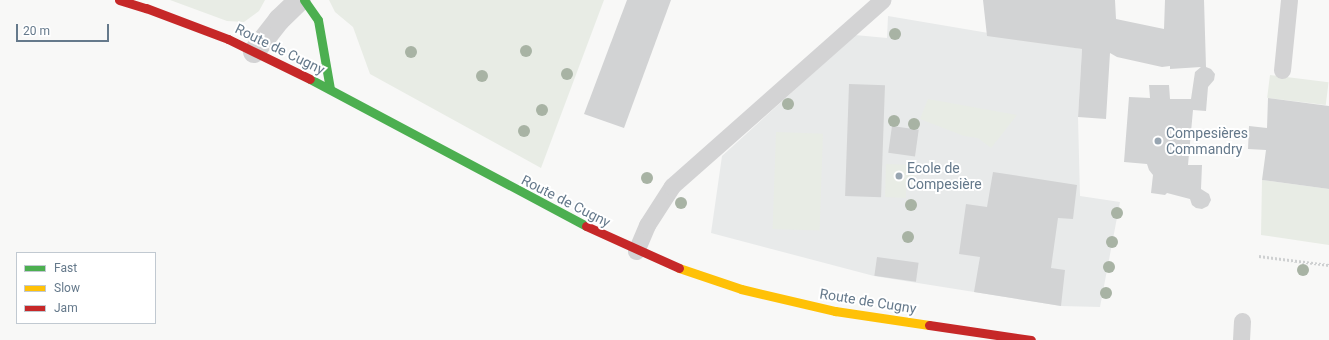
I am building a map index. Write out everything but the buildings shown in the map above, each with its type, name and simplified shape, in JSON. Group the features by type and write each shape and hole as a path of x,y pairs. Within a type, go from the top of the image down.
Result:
{"street":[{"name":"Route de Cugny","path":"119,0 146,8 228,39 330,89 554,211 636,251 679,268 741,289 835,311 1031,340"},
{"path":"254,52 279,20 300,0"},
{"path":"304,0 318,20 330,89"}],"lane":[{"path":"636,251 647,225 672,186 882,0"},
{"path":"1282,70 1289,0"},
{"path":"1241,340 1242,321"}],"path":[{"path":"1260,256 1329,264"}],"shaded area":[{"path":"170,0 265,0 259,11 244,22 227,21"},
{"path":"329,0 604,0 541,168 370,74 353,27 335,12"},
{"name":"Ecole de Compesière","path":"888,16 1082,49 1078,117 1080,196 1120,202 1100,307 1061,306 874,276 711,233 722,156 855,35 887,38"},
{"path":"1270,75 1329,82 1326,105 1267,98"},
{"path":"928,99 1017,115 991,148 978,138 964,136 920,119"},
{"path":"776,132 823,134 820,231 773,229"},
{"path":"886,164 916,165 915,185 906,185 906,198 885,197"},
{"path":"1262,180 1329,189 1329,245 1261,235"}],"traffic: fast":[{"path":"304,0 318,20 330,89"},
{"path":"310,79 586,226"}],"traffic: slow":[{"path":"679,268 741,289 835,311 929,325"}],"traffic: jam":[{"path":"119,0 146,8 228,39 310,79"},
{"path":"586,226 679,268"},
{"path":"929,325 1031,340"}],"place":[{"name":"Compesières Commandry","path":"1158,141"},
{"name":"Ecole de Compesière","path":"899,176"}]}
